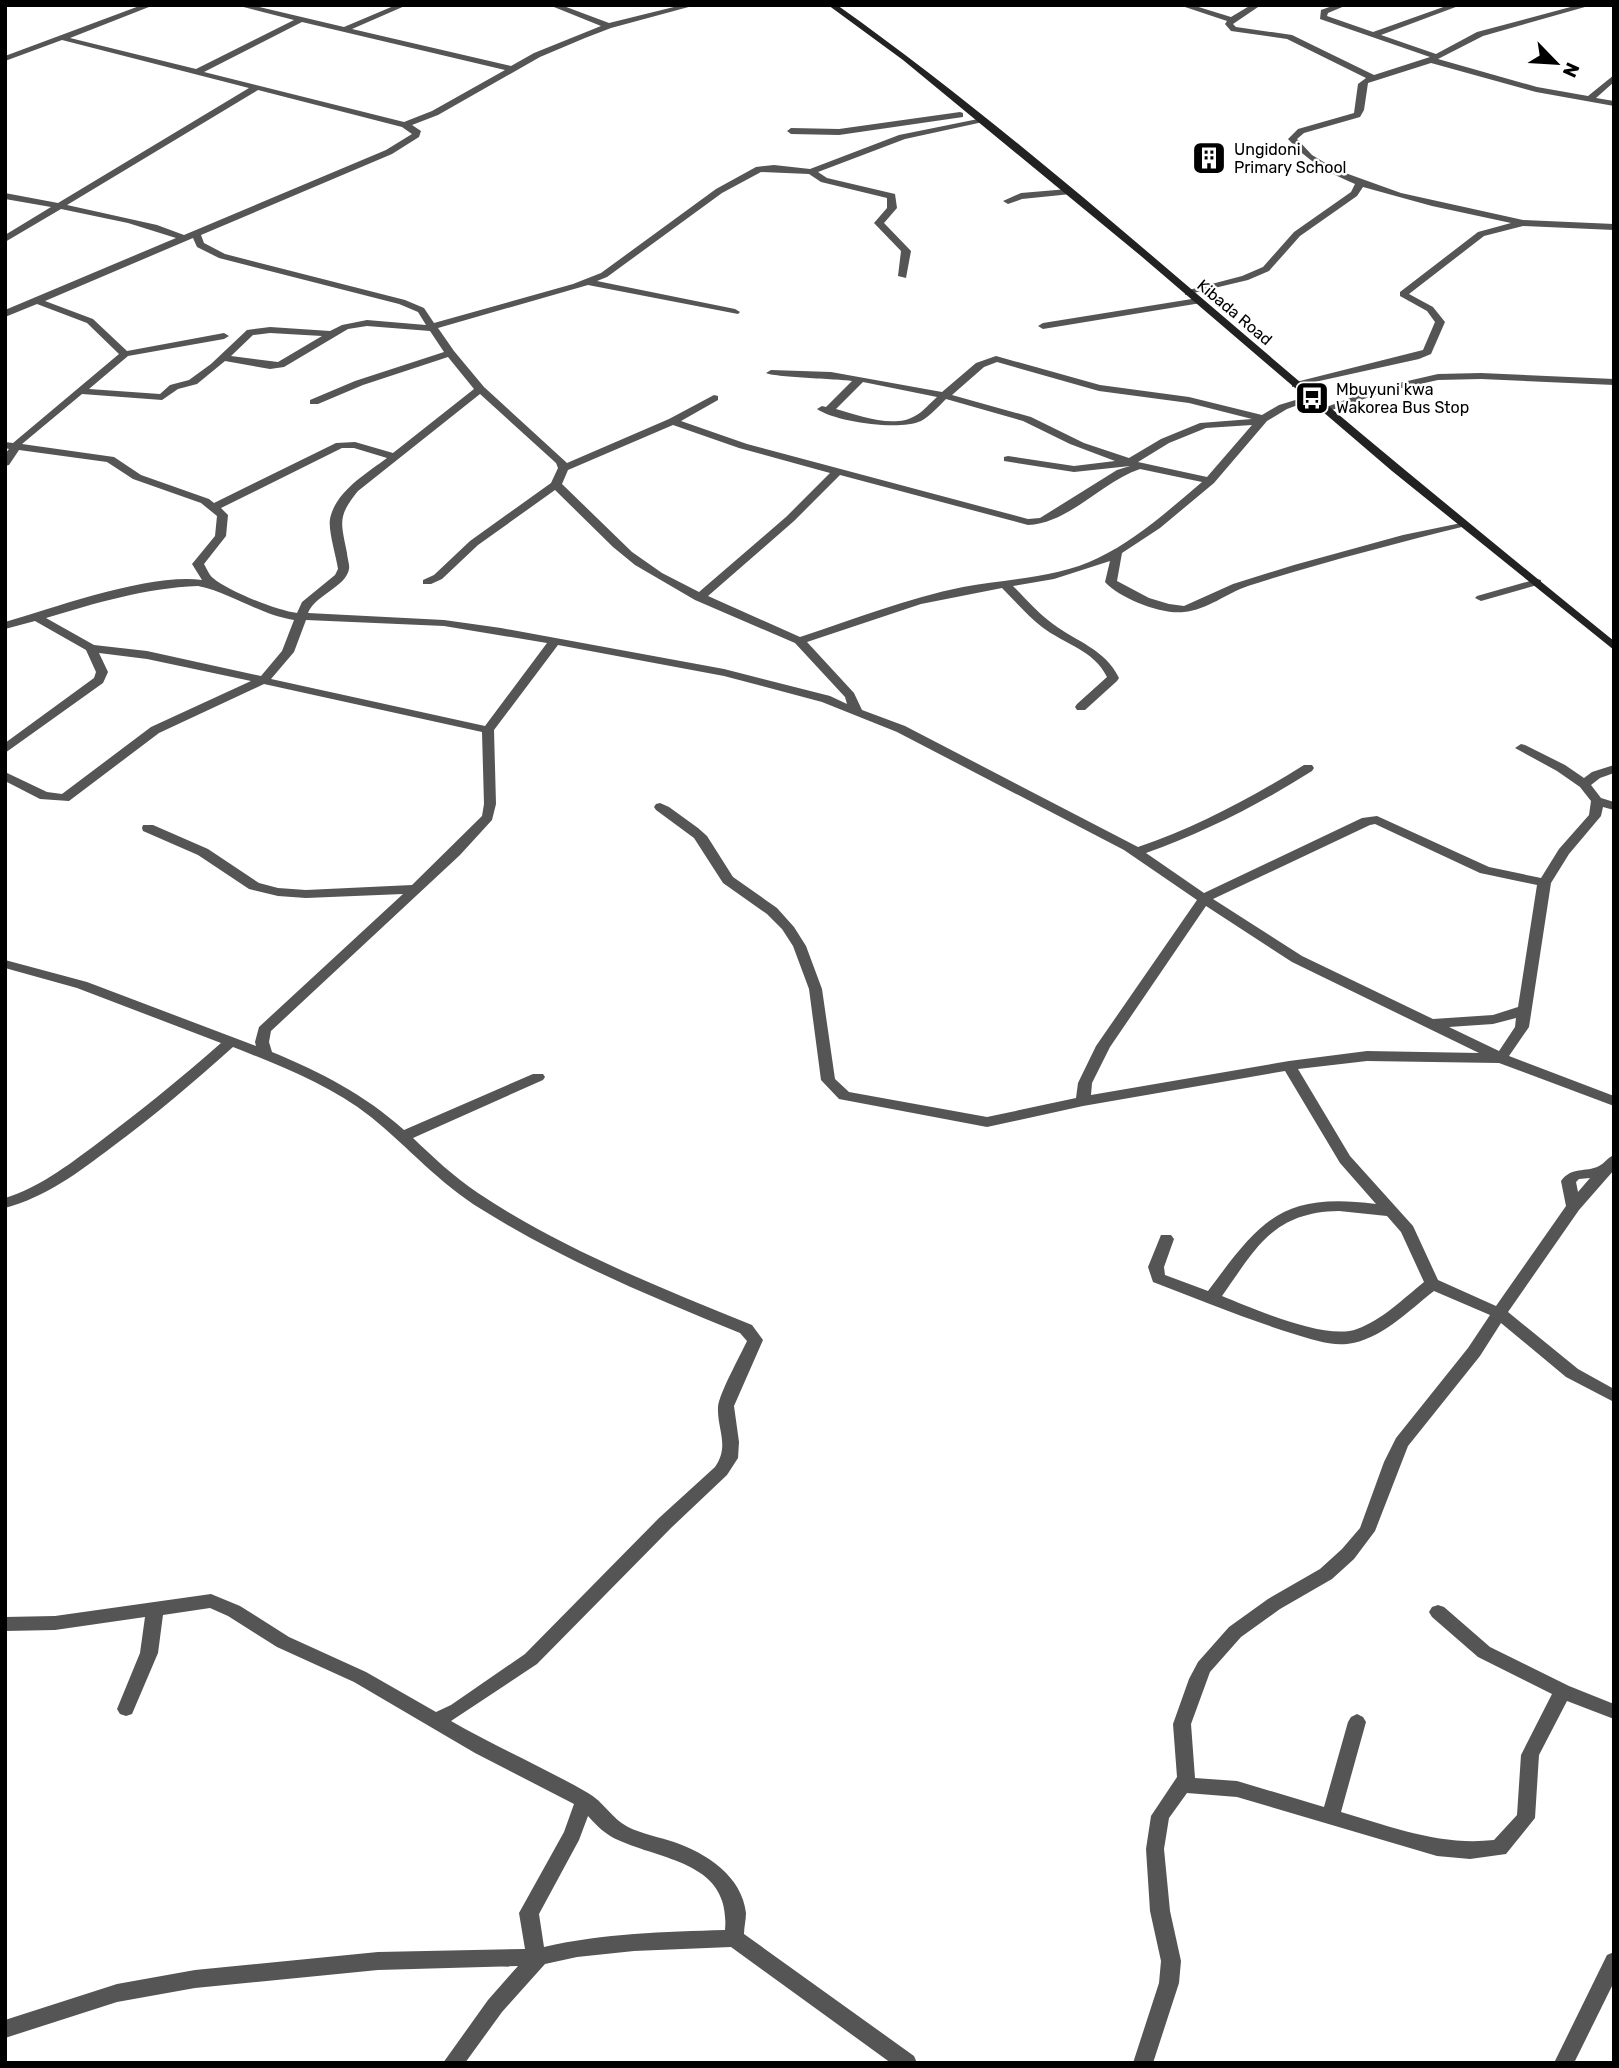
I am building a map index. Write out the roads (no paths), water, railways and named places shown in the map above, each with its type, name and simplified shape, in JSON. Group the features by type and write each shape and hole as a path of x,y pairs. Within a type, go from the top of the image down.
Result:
{"main road":[{"name":"Kibada Road","path":"832,5 906,58 1462,524 1614,646"}],"street":[{"path":"5,59 150,5"},
{"path":"240,5 511,69"},
{"path":"346,29 403,5"},
{"path":"553,5 608,26"},
{"path":"405,125 435,113 561,44 608,26 692,5"},
{"path":"1183,5 1232,20"},
{"path":"1257,5 1229,24 1234,29 1289,37 1373,78"},
{"path":"1343,5 1324,12 1323,17 1434,59 1536,89 1614,104"},
{"path":"1373,35 1457,5"},
{"path":"1588,5 1480,34 1434,59 1373,78 1362,84 1360,110 1357,115 1301,131 1292,139 1325,169 1360,184 1523,223 1614,227"},
{"path":"199,71 300,20"},
{"path":"62,38 199,71 405,125 417,131 416,135 401,146 198,240 174,244"},
{"path":"1590,99 1614,77"},
{"path":"5,239 257,87"},
{"path":"792,131 839,132 976,116"},
{"path":"223,358 281,366 329,334 345,327 367,323 433,327 588,282 618,267 719,191 760,169 811,172 902,137 976,116"},
{"path":"811,172 824,180 892,196 892,208 879,223 906,251 903,276"},
{"path":"1188,293 1245,278 1266,269 1297,234 1354,194 1360,184"},
{"path":"1009,201 1021,196 1068,192"},
{"path":"5,195 146,225 177,233 184,239"},
{"path":"1296,385 1427,352 1440,322 1430,309 1409,299 1404,294 1405,291 1475,237 1523,223"},
{"path":"5,314 99,272 184,239 198,240 243,263 412,304 426,314 450,352 480,389 518,425 555,454 563,468"},
{"path":"588,282 735,312"},
{"path":"37,301 90,321 125,354"},
{"path":"1044,326 1198,301"},
{"path":"80,391 162,397 174,387 193,382 256,330 329,334"},
{"path":"5,463 11,446 125,354 224,336"},
{"path":"314,402 359,383 450,352"},
{"path":"859,380 826,410 899,424 919,418 980,365 996,359 1099,388 1189,400 1261,421"},
{"path":"771,373 804,372 943,397 1029,420 1078,444 1135,464 1210,481"},
{"path":"1326,409 1381,390 1438,377 1481,376 1614,382"},
{"path":"5,776 44,796 65,798 155,730 264,680 288,652 303,618 301,611 306,604 340,577 344,569 335,520 342,504 355,489 480,389"},
{"path":"427,582 438,577 474,543 556,485 563,468 585,461 634,435 673,421 714,398"},
{"path":"799,641 917,602 1059,574 1117,553 1156,526 1210,481 1261,421 1283,407 1312,398"},
{"path":"673,421 743,446 837,472 1028,522 1043,522 1165,442 1204,425 1261,421"},
{"path":"215,507 340,445 355,445 396,457"},
{"path":"11,446 110,459 137,477 194,496 215,507 223,515 220,536 198,564 162,584"},
{"path":"1008,458 1074,469 1135,464"},
{"path":"699,598 790,519 837,472"},
{"path":"556,485 638,562 699,598 799,641 850,696 857,712"},
{"path":"1117,553 1111,582 1117,589 1156,603 1185,609 1226,590 1384,541 1462,524"},
{"path":"198,564 207,579 219,587 265,608 303,618 444,623 500,631 724,673 826,699 901,729 1137,852 1297,959 1502,1058 1614,1101"},
{"path":"5,626 162,584 184,582 219,587"},
{"path":"1481,598 1537,582"},
{"path":"1004,583 1026,607 1050,627 1101,657 1110,667 1113,678 1081,707"},
{"path":"36,617 91,648 136,653 488,730"},
{"path":"5,1203 48,1187 189,1079 230,1040 264,1030 416,889 488,817 488,730 554,642"},
{"path":"5,748 99,680 102,672 91,648"},
{"path":"1521,748 1561,768 1584,784 1597,801 1614,806"},
{"path":"1137,852 1192,834 1262,797 1308,768"},
{"path":"1584,784 1596,775 1614,769"},
{"path":"1502,1058 1522,1027 1544,883 1564,852 1595,816 1597,801"},
{"path":"660,807 672,813 681,824 701,838 719,870 730,882 774,912 793,936 812,975 822,1010 828,1080 844,1096 987,1122 1083,1101 1289,1066 1367,1056 1502,1058"},
{"path":"1083,1101 1085,1083 1103,1046 1205,898 1367,821 1377,820 1485,870 1544,883"},
{"path":"148,828 203,852 254,886 278,892 306,894 416,889"},
{"path":"5,964 78,982 266,1054 359,1101 468,1194 487,1206 603,1267 746,1329 755,1340 726,1406 731,1442 730,1458 721,1471 664,1523 531,1659 457,1710 435,1721"},
{"path":"1430,1024 1494,1021 1508,1018 1525,1009"},
{"path":"264,1030 262,1041 266,1054"},
{"path":"1289,1066 1345,1159 1408,1230 1432,1284 1500,1314 1572,1373 1614,1396"},
{"path":"403,1136 538,1077"},
{"path":"1143,2063 1169,1983 1171,1961 1160,1911 1155,1849 1160,1816 1172,1796 1183,1785 1186,1766 1182,1724 1204,1667 1236,1632 1274,1604 1326,1574 1348,1554 1367,1531 1391,1462 1402,1442 1500,1314 1526,1272 1574,1206 1610,1165"},
{"path":"1212,1298 1272,1225 1289,1214 1308,1209 1349,1206 1391,1211"},
{"path":"1166,1239 1156,1267 1158,1278 1337,1339 1349,1338 1383,1322 1432,1284"},
{"path":"5,1624 55,1623 211,1601 234,1611 283,1642 360,1677 481,1748 585,1800 604,1821 623,1833 674,1850 702,1864 720,1878 731,1896 736,1913 734,1938"},
{"path":"126,1709 149,1653 155,1611"},
{"path":"1438,1612 1484,1652 1563,1691 1614,1712"},
{"path":"1183,1785 1237,1789 1437,1848 1470,1851 1499,1848 1525,1818 1530,1755 1563,1691"},
{"path":"1330,1817 1357,1721"},
{"path":"538,1957 530,1913 572,1834 585,1800"},
{"path":"5,2029 117,1993 195,1979 378,1961 538,1957 577,1948 634,1942 734,1938 907,2063"},
{"path":"453,2063 495,2006 538,1957"},
{"path":"1564,2063 1614,1961"}],"place":[{"name":"Ungidoni Primary School","path":"1209,158"},
{"name":"Mbuyuni kwa Wakorea Bus Stop","path":"1312,398"}]}
